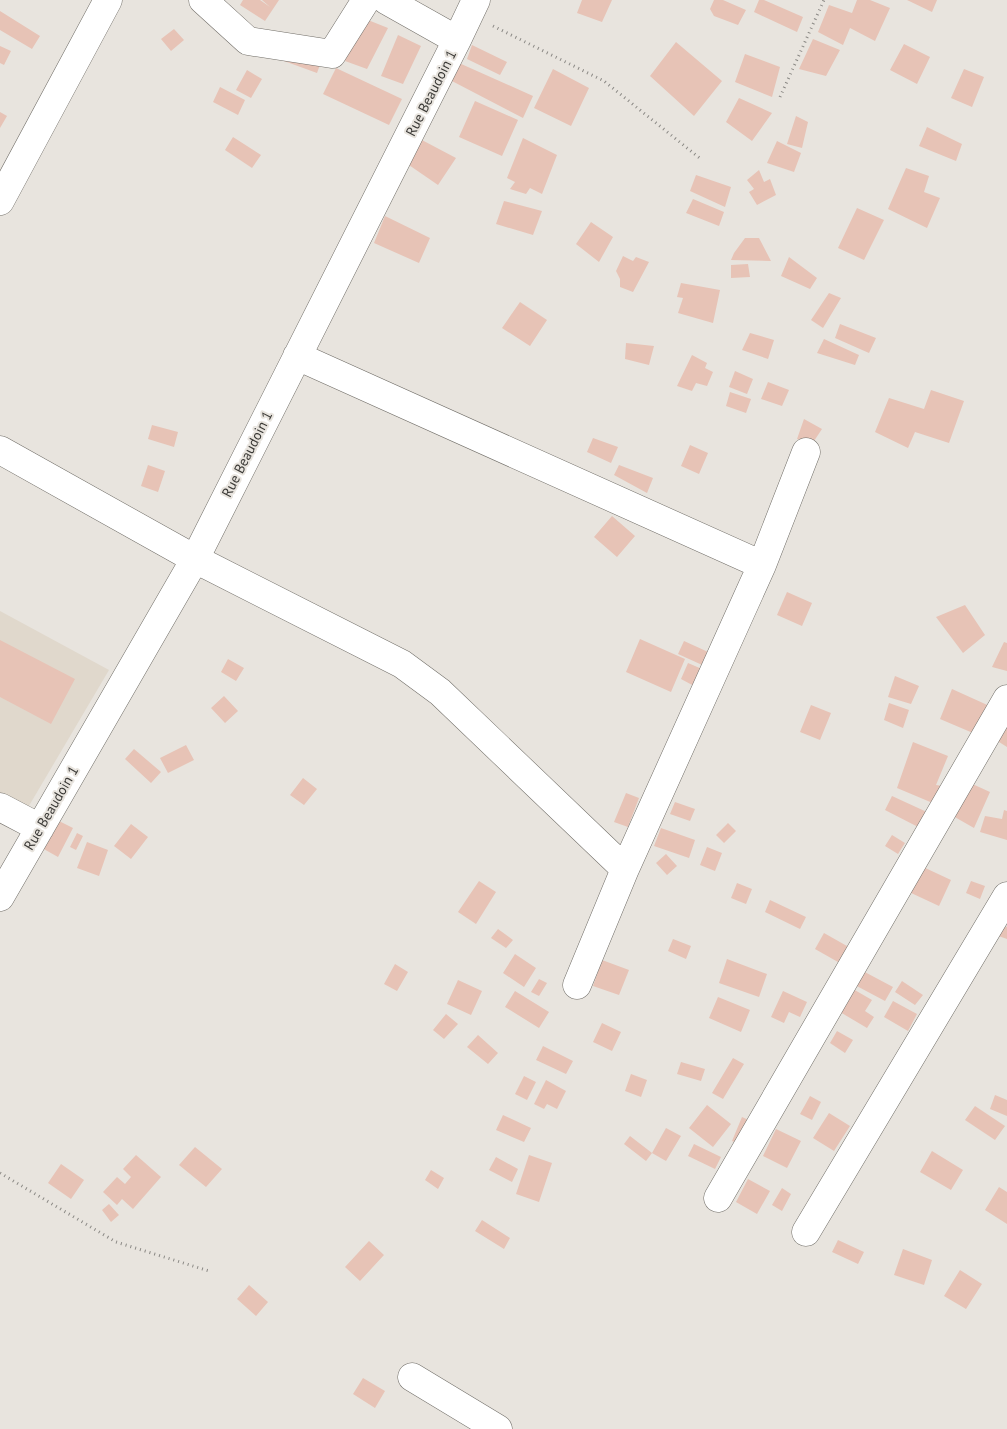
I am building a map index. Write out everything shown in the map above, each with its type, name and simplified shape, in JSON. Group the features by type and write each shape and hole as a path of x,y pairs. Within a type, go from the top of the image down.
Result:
{"street":[{"path":"0,201 108,0"},
{"path":"203,0 248,41 332,54 366,0"},
{"path":"386,0 457,40"},
{"name":"Rue Beaudoin 1","path":"0,897 194,559 473,7"},
{"path":"296,356 762,565"},
{"path":"0,450 194,559 402,664 440,692 626,869"},
{"path":"577,985 626,869 762,565 806,452"},
{"path":"718,1198 1007,700"},
{"path":"0,807 40,828"},
{"path":"806,1232 1007,896"},
{"path":"412,1377 498,1429"}],"path":[{"path":"780,97 824,0"},
{"path":"473,7 604,81 702,160"},
{"path":"0,1174 116,1242 209,1271"}],"shaded area":[{"path":"0,611 109,670 23,816 0,804"}],"building":[{"path":"243,0 260,0 270,7 262,0 279,0 265,21 240,5"},
{"path":"582,0 612,0 602,22 577,13"},
{"path":"714,0 723,0 746,10 738,25 714,16 710,9"},
{"path":"759,0 764,0 803,17 797,32 754,12"},
{"path":"857,0 870,0 890,8 875,41 850,28 843,45 818,32 829,5 852,13"},
{"path":"907,0 937,0 932,12"},
{"path":"0,11 40,36 32,49 0,30"},
{"path":"363,18 388,28 367,69 345,61"},
{"path":"174,29 184,40 171,51 161,39"},
{"path":"398,35 421,46 403,84 381,76"},
{"path":"813,39 840,50 826,76 799,69"},
{"path":"676,42 722,81 694,116 650,76"},
{"path":"904,44 930,57 917,84 890,70"},
{"path":"472,45 507,62 500,75 467,59"},
{"path":"0,46 11,51 4,65 0,63"},
{"path":"289,47 322,59 317,73 284,61"},
{"path":"745,54 780,67 772,97 735,82"},
{"path":"459,63 533,96 523,118 450,80"},
{"path":"336,68 402,99 389,125 323,94"},
{"path":"553,69 589,88 571,126 534,108"},
{"path":"964,69 984,77 972,107 951,98"},
{"path":"247,70 262,79 251,98 236,90"},
{"path":"220,87 245,100 238,115 213,102"},
{"path":"739,98 772,113 752,141 726,122"},
{"path":"475,101 518,120 502,156 459,137"},
{"path":"0,112 7,116 0,128"},
{"path":"796,116 808,122 802,148 787,144"},
{"path":"927,127 962,144 956,161 919,146"},
{"path":"233,137 261,155 252,168 225,150"},
{"path":"523,138 557,155 542,194 530,188 526,194 510,189 515,182 507,178"},
{"path":"420,139 456,158 438,185 406,163"},
{"path":"777,141 801,153 794,172 767,163"},
{"path":"906,168 929,176 924,192 940,198 927,228 888,209"},
{"path":"759,170 764,182 770,179 776,195 757,205 749,192 754,189 747,180"},
{"path":"696,175 731,187 725,207 690,191"},
{"path":"693,199 724,212 719,226 686,213"},
{"path":"504,201 542,211 533,235 496,224"},
{"path":"857,208 884,220 864,260 838,248"},
{"path":"385,216 430,238 419,263 374,243"},
{"path":"591,222 613,237 599,262 576,244"},
{"path":"745,238 759,238 771,261 731,260"},
{"path":"623,256 633,261 636,257 649,262 633,292 620,287 620,279 616,271"},
{"path":"789,257 817,278 810,289 781,276"},
{"path":"748,264 750,277 731,278 731,265"},
{"path":"681,283 720,290 713,323 678,313 683,298 677,297"},
{"path":"829,293 841,298 823,328 811,320"},
{"path":"520,302 547,320 530,346 502,328"},
{"path":"840,324 876,338 869,353 835,338"},
{"path":"750,333 774,340 768,359 742,350"},
{"path":"824,339 859,355 855,365 817,353"},
{"path":"626,343 654,346 649,365 625,359"},
{"path":"692,355 707,363 705,368 713,372 707,386 696,383 692,391 677,386"},
{"path":"735,371 753,379 747,394 729,387"},
{"path":"768,382 789,390 782,406 761,399"},
{"path":"931,390 964,401 949,443 915,432 908,448 875,432 889,398 924,409"},
{"path":"730,392 751,399 746,413 726,406"},
{"path":"804,419 822,429 812,444 797,439"},
{"path":"152,425 178,432 174,447 148,439"},
{"path":"593,438 618,447 611,463 587,452"},
{"path":"690,445 708,453 699,474 681,466"},
{"path":"148,465 165,471 158,492 141,486"},
{"path":"619,465 653,478 647,493 614,475"},
{"path":"612,516 635,536 617,557 594,537"},
{"path":"787,592 812,603 802,626 777,615"},
{"path":"965,605 985,635 963,653 936,617"},
{"path":"640,639 685,659 671,692 626,672"},
{"path":"0,640 75,679 51,724 0,697"},
{"path":"684,641 717,656 711,669 678,654"},
{"path":"1004,642 1007,643 1007,671 992,667"},
{"path":"228,659 244,668 236,681 221,672"},
{"path":"688,663 702,669 694,686 681,679"},
{"path":"895,676 919,686 911,704 888,697"},
{"path":"952,689 994,708 980,736 940,719"},
{"path":"224,696 238,711 225,723 211,708"},
{"path":"889,703 909,710 903,728 884,720"},
{"path":"811,705 831,713 820,740 800,732"},
{"path":"1007,715 1007,747 988,735"},
{"path":"913,742 948,756 936,785 943,786 935,804 897,788"},
{"path":"186,745 194,760 168,773 160,758"},
{"path":"134,749 161,772 151,783 125,759"},
{"path":"303,778 317,789 304,805 290,795"},
{"path":"968,782 990,792 974,828 953,816"},
{"path":"626,793 639,798 628,827 614,822"},
{"path":"892,796 929,813 922,829 885,810"},
{"path":"675,802 695,809 690,821 670,814"},
{"path":"1004,810 1007,811 1007,840 980,832 985,816 1002,819"},
{"path":"57,820 73,828 58,857 42,848"},
{"path":"728,823 736,831 724,843 716,835"},
{"path":"131,824 148,837 131,859 114,846"},
{"path":"661,828 695,840 689,858 654,846"},
{"path":"77,833 83,836 76,850 70,847"},
{"path":"892,835 905,843 898,854 885,846"},
{"path":"87,842 108,850 99,876 77,868"},
{"path":"707,847 722,853 715,871 700,865"},
{"path":"666,854 677,866 667,875 656,863"},
{"path":"921,866 951,880 939,906 909,892"},
{"path":"479,881 496,892 476,924 458,912"},
{"path":"971,881 985,886 980,899 966,893"},
{"path":"737,883 752,889 746,904 731,898"},
{"path":"770,900 806,917 800,929 765,912"},
{"path":"994,922 1007,927 1007,939 990,933"},
{"path":"498,929 513,940 506,948 491,938"},
{"path":"824,933 854,950 845,966 815,949"},
{"path":"673,939 691,946 686,959 668,951"},
{"path":"515,954 536,968 524,987 503,973"},
{"path":"727,959 767,974 759,997 719,983"},
{"path":"602,960 629,970 619,995 593,986"},
{"path":"395,964 408,972 397,991 384,984"},
{"path":"861,970 893,987 885,1001 853,984"},
{"path":"539,979 547,983 539,996 531,992"},
{"path":"458,980 482,991 471,1015 447,1004"},
{"path":"902,981 923,995 915,1005 895,992"},
{"path":"853,989 872,1000 865,1011 874,1017 867,1028 840,1012"},
{"path":"515,991 549,1012 539,1028 505,1007"},
{"path":"783,991 807,1002 800,1017 789,1012 784,1023 771,1017"},
{"path":"718,997 750,1010 741,1032 709,1018"},
{"path":"893,1001 917,1014 908,1031 884,1017"},
{"path":"446,1014 458,1024 444,1039 433,1030"},
{"path":"602,1023 621,1032 612,1051 593,1042"},
{"path":"837,1031 853,1040 845,1053 830,1043"},
{"path":"478,1035 498,1053 488,1064 467,1047"},
{"path":"543,1046 573,1061 566,1074 536,1060"},
{"path":"733,1058 744,1064 723,1099 712,1093"},
{"path":"681,1062 705,1069 701,1081 677,1074"},
{"path":"631,1074 647,1080 641,1097 625,1091"},
{"path":"524,1076 536,1082 527,1100 515,1094"},
{"path":"546,1080 566,1091 557,1109 547,1104 544,1109 534,1104"},
{"path":"995,1095 1007,1100 1007,1116 990,1109"},
{"path":"810,1096 821,1102 812,1120 800,1114"},
{"path":"707,1105 731,1124 713,1147 689,1128"},
{"path":"975,1106 1005,1126 995,1140 965,1120"},
{"path":"829,1113 850,1126 834,1151 813,1138"},
{"path":"503,1115 531,1128 524,1142 496,1130"},
{"path":"742,1117 762,1126 752,1150 732,1141"},
{"path":"666,1128 681,1136 666,1161 652,1153"},
{"path":"776,1129 801,1141 787,1168 763,1156"},
{"path":"630,1136 652,1153 646,1161 624,1144"},
{"path":"694,1144 721,1157 715,1169 688,1156"},
{"path":"195,1147 222,1169 206,1187 179,1165"},
{"path":"932,1151 963,1170 951,1190 920,1172"},
{"path":"136,1155 161,1177 133,1209 122,1199 117,1205 103,1192 117,1177 125,1184 131,1177 123,1169"},
{"path":"529,1155 552,1163 539,1202 516,1194"},
{"path":"496,1157 518,1169 512,1182 489,1170"},
{"path":"61,1164 84,1180 71,1199 48,1183"},
{"path":"431,1170 444,1178 438,1189 425,1180"},
{"path":"748,1179 770,1191 757,1214 736,1202"},
{"path":"999,1187 1007,1192 1007,1224 985,1210"},
{"path":"782,1188 791,1194 782,1211 772,1205"},
{"path":"109,1204 119,1215 111,1222 102,1210"},
{"path":"482,1220 510,1238 504,1249 475,1231"},
{"path":"838,1240 864,1252 858,1264 832,1252"},
{"path":"369,1241 384,1255 360,1281 345,1267"},
{"path":"903,1249 932,1260 924,1285 894,1275"},
{"path":"960,1270 982,1284 966,1309 944,1296"},
{"path":"249,1285 268,1302 256,1316 237,1299"},
{"path":"363,1378 385,1391 375,1408 353,1394"}]}
